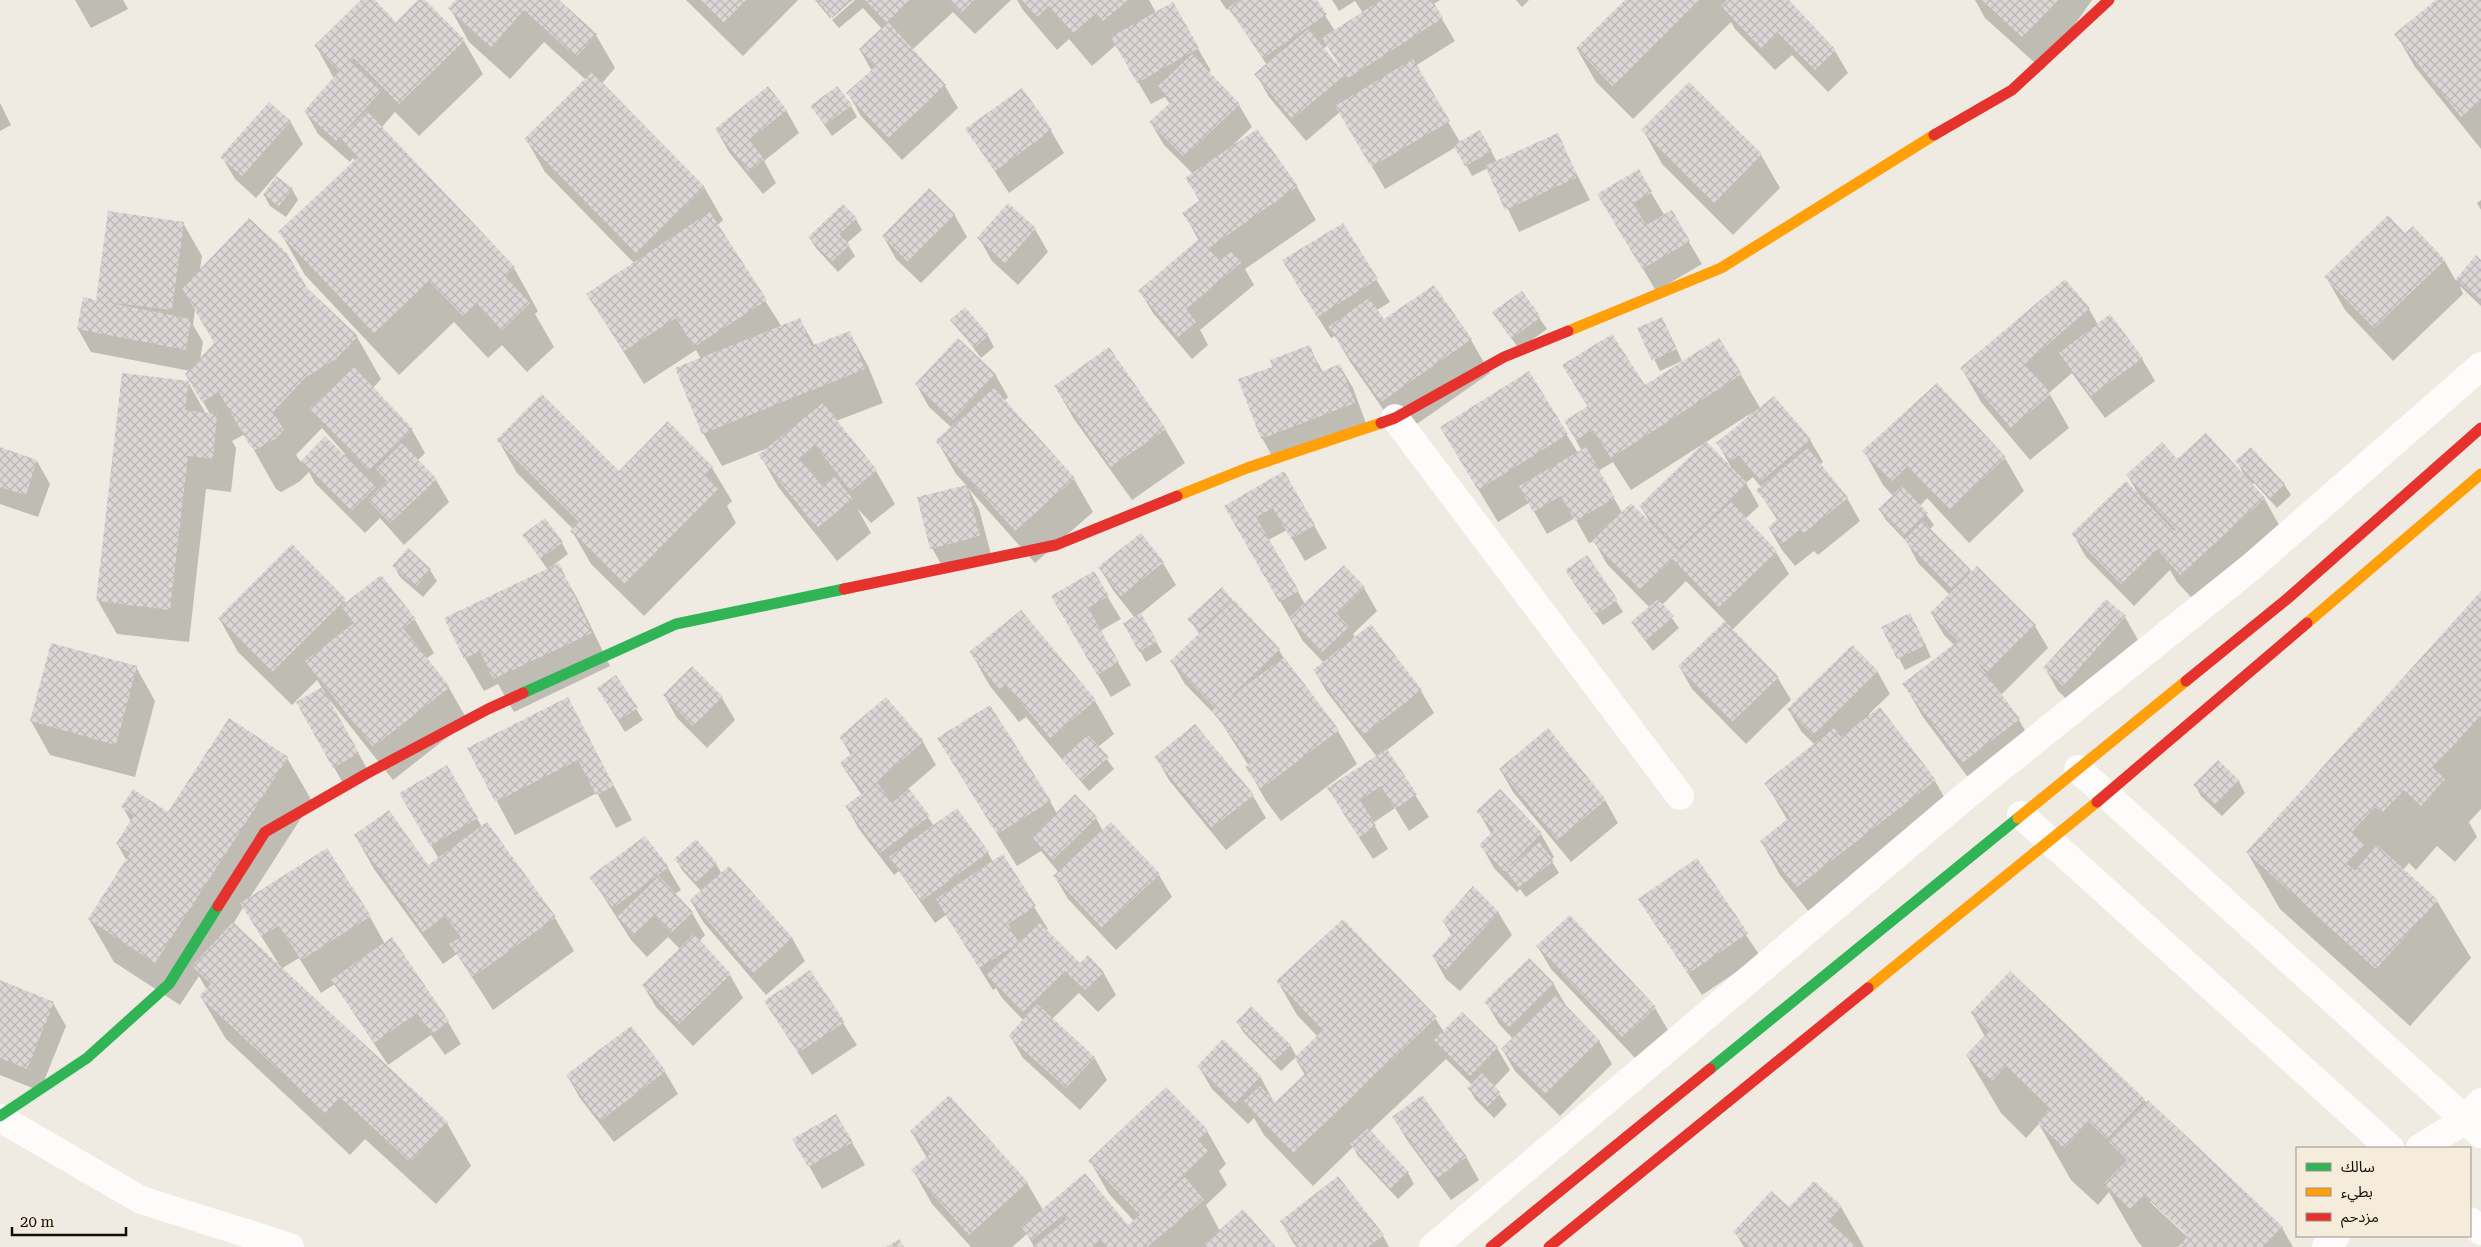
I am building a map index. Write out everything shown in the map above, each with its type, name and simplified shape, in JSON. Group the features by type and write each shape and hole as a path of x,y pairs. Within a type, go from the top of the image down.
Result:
{"street":[{"path":"290,1247 141,1200 0,1117 87,1058 169,984 265,832 366,774 488,709 676,624 1056,545 1247,468 1395,418 1504,357 1721,268 1948,126 2012,90 2109,0"},
{"path":"1433,1247 1974,789 2250,568 2481,366"},
{"path":"1395,418 1680,796"},
{"path":"1491,1247 2287,599 2481,428"},
{"path":"1549,1247 2106,794 2481,474"},
{"path":"2078,769 2476,1119 2422,1147"},
{"path":"2021,814 2389,1147"},
{"path":"2471,1222 2481,1231"},
{"path":"2326,1247 2335,1237"}],"building":[{"path":"361,0 375,0 396,22 418,0 425,0 465,40 399,104 354,58 350,62 382,90 336,141 304,111 339,71 314,46"},
{"path":"456,0 559,0 597,34 576,57 524,10 491,47 448,8"},
{"path":"699,0 746,0 723,23"},
{"path":"817,0 853,0 832,18"},
{"path":"865,0 911,0 887,23"},
{"path":"949,0 974,0 961,13"},
{"path":"1022,0 1128,0 1103,21 1096,13 1073,33 1049,6 1037,17"},
{"path":"1239,0 1317,0 1327,14 1263,58 1228,8"},
{"path":"1381,0 1432,0 1443,18 1348,78 1346,74 1292,119 1254,74 1308,29 1344,72 1322,38"},
{"path":"1625,0 1701,0 1613,87 1576,48"},
{"path":"1727,0 1789,0 1836,50 1815,70 1778,33 1762,49 1721,6"},
{"path":"1982,0 2058,0 2023,38"},
{"path":"2436,0 2481,0 2481,101 2461,117 2394,34"},
{"path":"1173,2 1199,48 1137,83 1111,37"},
{"path":"888,22 946,85 888,138 846,93 875,67 859,49"},
{"path":"1192,54 1240,104 1184,157 1149,122 1172,101 1158,86"},
{"path":"1413,59 1450,121 1371,167 1335,106"},
{"path":"592,72 705,187 636,253 524,139"},
{"path":"1689,82 1762,154 1714,203 1641,130"},
{"path":"768,86 787,110 749,140 764,159 749,172 715,129"},
{"path":"837,86 852,105 825,125 810,106"},
{"path":"1022,88 1052,130 995,171 965,129"},
{"path":"269,102 291,121 242,176 220,157"},
{"path":"367,111 515,267 505,277 530,303 502,330 477,303 463,316 429,281 374,333 278,232 358,157 340,137"},
{"path":"1257,129 1298,186 1209,248 1220,261 1232,251 1242,262 1186,309 1196,322 1178,337 1138,291 1200,238 1182,213 1200,200 1185,178"},
{"path":"1480,130 1492,151 1465,166 1453,145"},
{"path":"1558,133 1578,177 1505,210 1485,166"},
{"path":"1639,169 1652,192 1633,203 1646,225 1672,210 1690,241 1642,269 1597,194"},
{"path":"276,176 293,188 279,206 263,195"},
{"path":"929,188 955,214 908,262 882,236"},
{"path":"1008,203 1036,228 1005,263 977,238"},
{"path":"843,204 857,218 839,234 850,245 831,262 808,237"},
{"path":"108,211 184,222 172,310 106,302 191,319 186,350 77,329 83,297 96,300"},
{"path":"710,212 767,300 694,347 676,318 624,351 586,294"},
{"path":"2388,215 2405,233 2413,226 2445,260 2374,328 2324,277"},
{"path":"249,218 287,253 307,288 358,336 336,359 306,377 273,412 284,430 275,439 255,450 250,446 219,392 202,402 185,374 214,343 182,288"},
{"path":"1343,223 1378,279 1317,317 1282,260"},
{"path":"2476,255 2481,260 2481,302 2456,279"},
{"path":"2065,279 2090,308 2025,364 2051,394 2011,428 1960,368"},
{"path":"1434,285 1472,339 1381,402 1328,327 1369,298 1384,319"},
{"path":"1522,291 1541,317 1511,339 1492,312"},
{"path":"965,307 989,335 974,348 950,320"},
{"path":"2110,314 2143,358 2091,396 2059,353"},
{"path":"1662,317 1677,349 1652,361 1637,328"},
{"path":"800,318 811,346 850,331 865,369 702,434 675,368"},
{"path":"1612,334 1645,385 1719,338 1742,374 1611,458 1593,430 1576,440 1564,421 1588,406 1562,365"},
{"path":"958,338 996,374 953,420 915,384"},
{"path":"1310,345 1320,372 1340,364 1355,403 1261,439 1238,379 1272,367 1270,360"},
{"path":"1109,347 1166,429 1111,467 1054,386"},
{"path":"354,367 413,429 369,471 309,409"},
{"path":"1529,371 1568,434 1478,490 1440,427"},
{"path":"122,373 189,381 185,410 217,414 213,459 188,456 170,610 96,601"},
{"path":"1937,383 2006,457 1949,510 1908,466 1891,482 1862,451"},
{"path":"994,388 1075,478 1015,531 935,441"},
{"path":"542,394 619,471 668,421 713,467 705,476 718,489 624,584 570,531 579,522 496,440"},
{"path":"1774,396 1811,439 1760,482 1739,455 1731,461 1716,443"},
{"path":"823,403 877,470 851,491 815,445 799,458 822,486 834,476 853,499 817,528 758,455"},
{"path":"2206,433 2265,498 2180,575 2157,549 2121,584 2071,534 2126,481 2174,531 2176,530 2126,475 2162,442 2177,459"},
{"path":"325,436 376,487 351,511 301,461"},
{"path":"1706,441 1747,483 1679,548 1639,506"},
{"path":"402,443 437,479 390,523 368,500 387,481 376,469"},
{"path":"0,447 37,460 26,495 0,487"},
{"path":"1586,447 1615,498 1575,521 1561,496 1533,512 1519,486"},
{"path":"2251,447 2285,484 2270,498 2235,461"},
{"path":"1808,448 1848,498 1804,533 1800,529 1782,544 1768,527 1779,518 1756,490"},
{"path":"1284,471 1315,525 1291,539 1273,508 1256,517 1299,591 1279,602 1224,506"},
{"path":"967,485 980,536 930,549 917,497"},
{"path":"1902,486 1928,513 1904,536 1878,509"},
{"path":"1731,502 1777,551 1719,607 1673,559 1640,590 1592,541 1631,503 1679,551"},
{"path":"545,518 563,542 541,559 522,535"},
{"path":"1923,521 1971,570 1952,589 1904,540"},
{"path":"1141,533 1164,562 1121,596 1098,567"},
{"path":"292,544 346,599 272,672 218,618"},
{"path":"408,548 431,569 416,587 392,566"},
{"path":"1587,555 1618,600 1595,615 1565,570"},
{"path":"559,563 592,633 493,679 480,651 464,659 444,618"},
{"path":"1344,565 1365,587 1337,614 1349,627 1321,653 1289,618"},
{"path":"1977,566 2036,625 1988,672 1975,659 2020,719 1962,763 1902,684 1958,641 1930,613"},
{"path":"1094,571 1109,596 1088,608 1119,662 1097,675 1051,596"},
{"path":"381,575 416,619 403,628 450,687 373,747 305,661 354,623 341,606"},
{"path":"1222,587 1233,600 1199,631 1187,619"},
{"path":"2481,591 2481,717 2433,768 2445,779 2421,806 2404,790 2382,813 2375,807 2352,832 2365,844 2347,864 2355,871 2377,845 2438,900 2376,969 2246,852"},
{"path":"1658,599 1674,616 1646,640 1631,622"},
{"path":"2106,599 2126,616 2063,686 2043,668"},
{"path":"1234,600 1280,649 1229,698 1284,657 1339,730 1261,789 1245,767 1251,762 1212,711 1215,708 1170,661"},
{"path":"1021,610 1096,700 1050,738 1006,684 999,689 969,652"},
{"path":"1141,613 1157,641 1139,652 1123,623"},
{"path":"1910,613 1926,645 1897,659 1881,627"},
{"path":"1725,621 1779,677 1732,722 1678,666"},
{"path":"1371,624 1422,690 1363,735 1313,670"},
{"path":"51,643 137,666 116,745 30,721"},
{"path":"1852,645 1878,671 1813,735 1787,709"},
{"path":"692,666 723,697 693,726 663,695"},
{"path":"616,675 638,708 618,721 597,688"},
{"path":"322,687 359,753 333,768 296,702"},
{"path":"568,697 614,786 596,795 578,760 495,802 467,748"},
{"path":"886,697 924,741 877,782 892,803 909,789 930,816 880,853 845,806 864,792 840,763 852,753 839,737"},
{"path":"990,705 1051,801 997,834 937,738"},
{"path":"1880,707 1936,780 1796,888 1760,841 1790,817 1764,783 1834,728 1841,737"},
{"path":"229,718 288,757 155,963 88,919 130,853 116,844 134,815 121,807 133,789 168,812"},
{"path":"1195,724 1254,795 1212,828 1154,757"},
{"path":"1548,728 1606,800 1557,840 1499,769"},
{"path":"1088,735 1109,757 1081,781 1062,759"},
{"path":"1387,749 1417,794 1395,809 1381,786 1360,800 1376,826 1359,837 1327,788"},
{"path":"2218,760 2240,781 2215,806 2193,785"},
{"path":"447,765 478,818 430,846 399,793"},
{"path":"1500,789 1542,833 1504,871 1479,845 1494,830 1476,811"},
{"path":"1075,794 1097,817 1053,860 1032,837"},
{"path":"957,808 989,852 921,901 889,857"},
{"path":"389,810 428,865 487,822 556,917 473,977 449,944 461,937 445,916 423,932 354,835"},
{"path":"1111,822 1160,874 1102,928 1053,876"},
{"path":"645,836 669,867 613,908 589,877"},
{"path":"696,839 717,863 696,882 674,859"},
{"path":"1539,842 1554,861 1519,887 1505,870"},
{"path":"327,848 371,916 301,960 279,926 261,936 240,903"},
{"path":"1003,854 1036,906 1008,924 1019,943 979,968 936,899"},
{"path":"1697,858 1748,933 1688,974 1638,899"},
{"path":"729,866 793,938 753,973 690,900"},
{"path":"659,876 693,912 671,933 654,915 633,935 617,917"},
{"path":"1473,886 1499,912 1446,970 1432,956 1453,932 1442,921"},
{"path":"1570,915 1656,1007 1623,1038 1536,946"},
{"path":"1343,919 1437,1017 1293,1153 1244,1101 1260,1086 1275,1102 1307,1072 1294,1058 1323,1030 1276,981"},
{"path":"233,922 448,1122 410,1162 340,1097 325,1113 199,996 211,984 192,966"},
{"path":"1040,923 1080,963 1088,955 1104,972 1085,990 1065,971 1023,1012 987,975"},
{"path":"694,934 731,974 679,1024 642,985"},
{"path":"392,937 449,1021 432,1034 417,1013 374,1043 331,980"},
{"path":"1529,958 1554,983 1509,1027 1484,1002"},
{"path":"810,970 845,1022 798,1053 764,1001"},
{"path":"2010,971 2145,1099 2107,1139 2089,1122 2064,1148 2037,1122 2050,1108 2006,1066 1992,1081 1966,1055 1989,1031 1970,1013"},
{"path":"0,980 54,1002 27,1069 0,1058"},
{"path":"1556,995 1600,1041 1546,1094 1501,1049"},
{"path":"1037,1004 1095,1057 1066,1088 1008,1036"},
{"path":"1251,1006 1291,1045 1274,1061 1236,1022"},
{"path":"1462,1012 1498,1047 1470,1076 1434,1040"},
{"path":"631,1026 666,1071 600,1121 566,1075"},
{"path":"1223,1039 1261,1076 1235,1103 1197,1066"},
{"path":"1482,1073 1501,1093 1487,1107 1467,1088"},
{"path":"1166,1087 1208,1130 1198,1140 1208,1151 1154,1203 1185,1177 1204,1200 1147,1247 1107,1247 1101,1240 1093,1247 1033,1247 1067,1219 1063,1215 1032,1240 1021,1227 1085,1173 1128,1225 1140,1215 1088,1161"},
{"path":"949,1095 1028,1182 969,1235 911,1170 930,1154 910,1131"},
{"path":"1422,1095 1467,1157 1437,1178 1392,1117"},
{"path":"2148,1100 2283,1227 2264,1247 2178,1247 2188,1236 2144,1195 2130,1209 2103,1185 2127,1160 2108,1141"},
{"path":"836,1114 853,1142 808,1167 792,1139"},
{"path":"1368,1128 1409,1172 1391,1189 1350,1144"},
{"path":"1338,1176 1384,1235 1368,1247 1299,1247 1280,1221"},
{"path":"1814,1181 1842,1206 1828,1221 1857,1247 1750,1247 1733,1232 1771,1191 1789,1207"},
{"path":"1243,1209 1276,1247 1205,1247 1203,1245"},
{"path":"899,1239 904,1247 886,1247"}],"traffic: fast":[{"path":"523,693 676,624 844,589"},
{"path":"1710,1069 2018,818"},
{"path":"0,1116 87,1058 169,984 218,906"}],"traffic: slow":[{"path":"1568,331 1721,268 1934,135"},
{"path":"1177,496 1247,468 1381,423"},
{"path":"2307,623 2481,474"},
{"path":"2018,818 2186,681"},
{"path":"1868,988 2097,802"}],"traffic: jam":[{"path":"1934,135 2012,90 2109,0"},
{"path":"1381,423 1395,418 1504,357 1568,331"},
{"path":"2186,681 2287,599 2481,428"},
{"path":"844,589 1056,545 1177,496"},
{"path":"2097,802 2307,623"},
{"path":"218,906 265,832 366,774 488,709 523,693"},
{"path":"1549,1247 1868,988"},
{"path":"1491,1247 1710,1069"}]}
